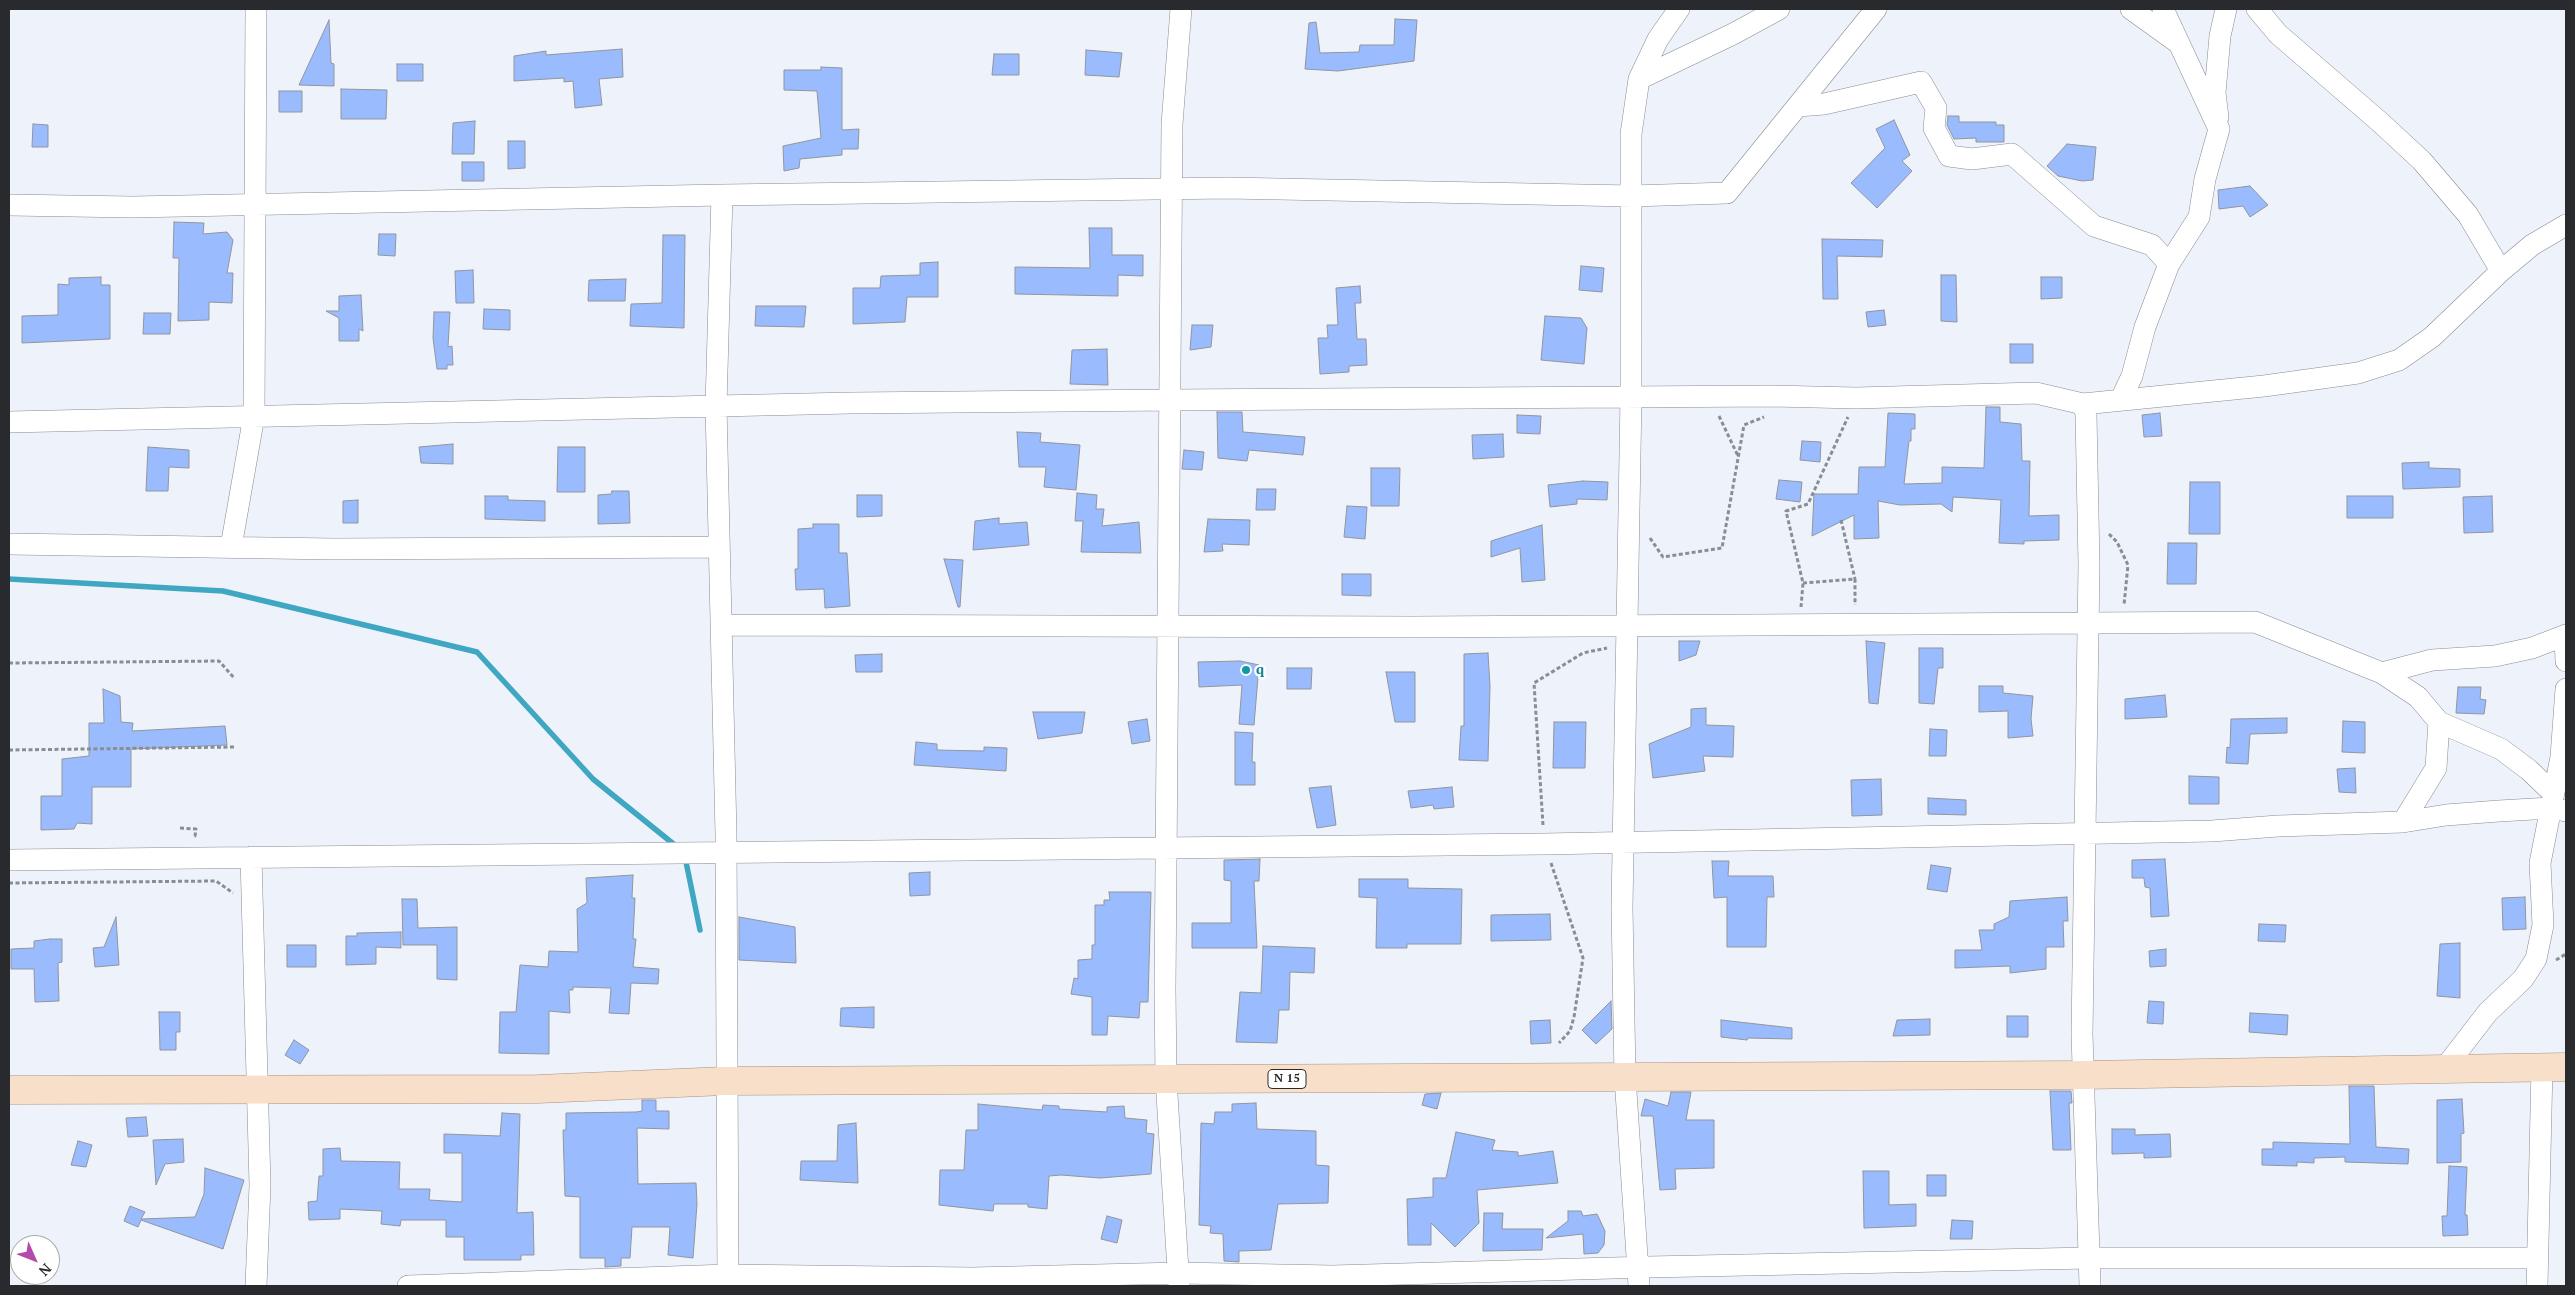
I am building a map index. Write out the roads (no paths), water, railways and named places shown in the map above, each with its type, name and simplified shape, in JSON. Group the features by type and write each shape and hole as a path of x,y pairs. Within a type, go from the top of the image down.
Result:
{"main road":[{"name":"N 15","path":"9,1090 256,1088 538,1089 725,1081 2083,1076 2554,1067"}],"street":[{"path":"231,547 254,416 256,9"},
{"path":"1179,1280 1166,1079 1166,847 1172,124 1181,9"},
{"path":"1639,1277 1625,1077 1622,907 1631,397 1631,134 1639,79 1658,39 1678,9"},
{"path":"1639,79 1733,34 1779,9"},
{"path":"9,205 132,207 722,195 1172,189 1632,196 1727,193 1876,9"},
{"path":"2131,9 2177,42"},
{"path":"2163,9 2219,129"},
{"path":"2121,399 2132,376 2146,326 2169,264 2199,217 2206,179 2219,129 2215,93 2220,36 2226,9"},
{"path":"2256,9 2278,34 2381,122 2422,161 2468,216 2500,271"},
{"path":"1798,106 1824,104 1921,82 1936,108 1934,128 1949,156 1972,159 2012,154 2094,226 2152,245 2169,264"},
{"path":"722,195 716,406 726,852 725,1081 728,1281"},
{"path":"9,422 716,406 1170,400 1710,396 1856,398 2036,393 2083,404 2264,386 2339,376 2358,373 2399,360 2432,337 2500,271 2532,245 2566,225"},
{"path":"2083,404 2086,414 2088,512 2083,1076 2090,1286"},
{"path":"9,544 231,547 719,547"},
{"path":"721,625 1627,626 2255,622 2382,673 2418,697 2439,722 2501,749 2529,770 2557,804"},
{"path":"2382,673 2432,660 2495,656 2532,648 2566,636 2566,661"},
{"path":"2444,1069 2488,1012 2523,979 2536,959 2543,925 2540,863 2557,804 2566,689"},
{"path":"2403,822 2436,768 2439,722"},
{"path":"9,860 1624,841 2212,831 2278,826 2403,822 2446,815 2557,804"},
{"path":"251,857 260,1185 256,1286"},
{"path":"2536,1286 2536,1258 2554,1067"},
{"path":"408,1286 972,1278 1179,1280 1332,1276 1639,1277 2090,1258 2536,1258"}],"waterway":[{"path":"9,579 223,591 477,652 593,779 676,846"},
{"path":"685,857 700,930"}],"place":[{"name":"q","path":"1246,670"}]}
